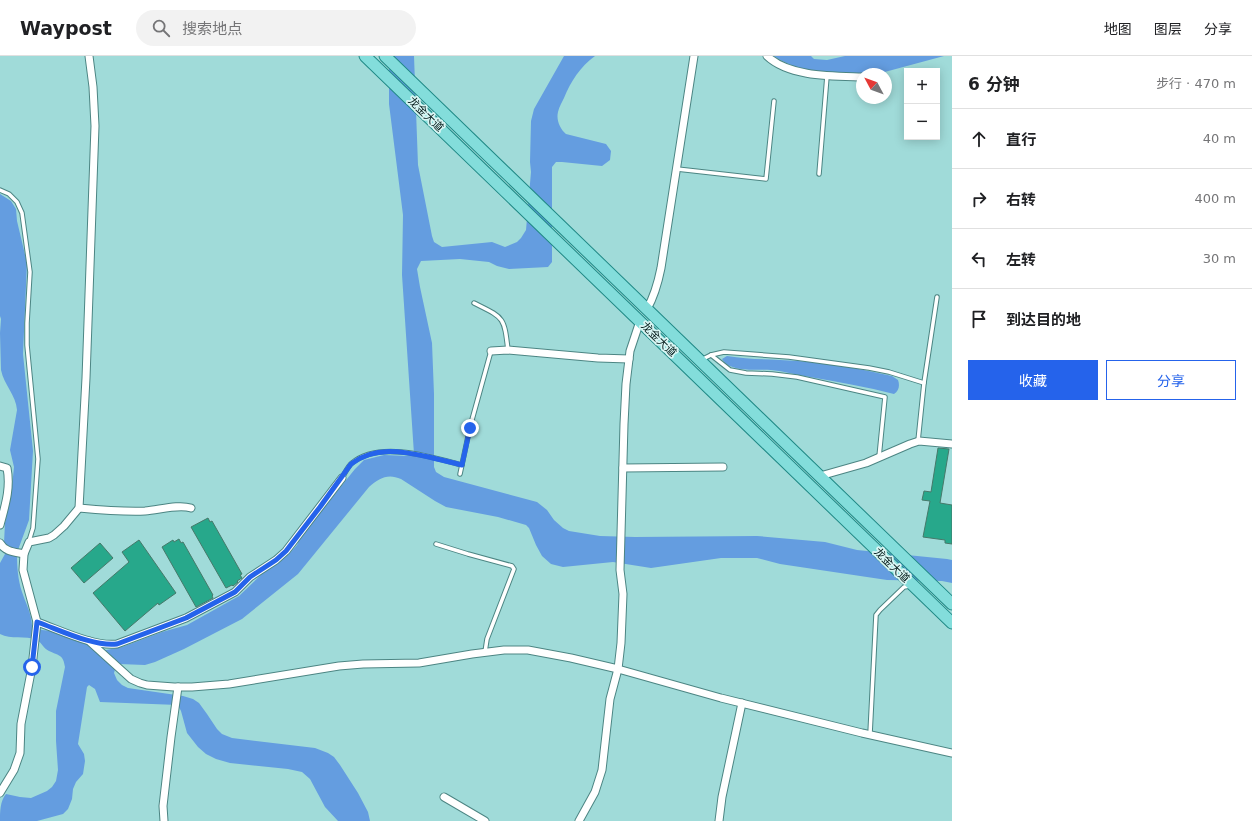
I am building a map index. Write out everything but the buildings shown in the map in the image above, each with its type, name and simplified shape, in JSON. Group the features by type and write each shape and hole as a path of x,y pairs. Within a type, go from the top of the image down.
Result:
{"main road":[{"name":"龙金大道","path":"365,56 952,623"},
{"name":"龙金大道","path":"385,56 952,604"}],"street":[{"path":"0,793 14,770 20,753 21,724 34,651 37,622 24,577 24,554 29,542 49,538 54,535 64,526 79,508 86,378 95,133 94,100 89,56"},
{"path":"647,309 657,286 694,56"},
{"path":"767,56 780,66 791,69 817,75 856,77"},
{"path":"579,821 595,792 600,777 610,699 618,669 623,616 623,594 620,570 625,404 630,351 640,321"},
{"path":"492,351 508,350 598,358 629,359"},
{"path":"820,476 848,469 918,442 928,441 952,444"},
{"path":"0,466 8,468 9,488 0,525"},
{"path":"623,468 723,467"},
{"path":"37,622 89,641 105,645 117,644 186,618 230,595 250,577 276,560 286,551 342,478"},
{"path":"79,508 116,511 146,511 183,507 191,508"},
{"path":"0,543 2,547 8,550 24,554"},
{"path":"89,641 131,679 140,683 178,690 192,687 223,685 347,665 419,663 485,652 528,650 618,669 742,703 952,753"},
{"path":"164,821 163,806 178,690"},
{"path":"719,821 722,797 742,703"},
{"path":"444,797 485,821"}],"lane":[{"path":"819,174 827,76"},
{"path":"676,168 766,179 774,101"},
{"path":"0,190 13,198 22,213 30,272 27,345 38,459 33,528 29,542"},
{"path":"918,442 924,383 937,297"},
{"path":"474,303 496,314 502,321 508,350"},
{"path":"460,474 470,428 492,351"},
{"path":"700,360 711,355 724,352 820,360 889,372 924,383"},
{"path":"711,355 730,370 746,373 797,377 885,397 879,458"},
{"path":"342,478 351,464 361,457 368,454 392,451 412,453 462,465"},
{"path":"436,544 512,566 514,569 487,639 485,652"},
{"path":"870,734 876,615 904,587 913,586"}],"water":[{"path":"389,56 414,56 418,165 432,236 434,242 442,247 492,242 505,247 517,242 521,238 526,230 531,172 531,121 534,109 564,56 595,56 580,70 573,80 560,106 558,121 560,127 566,134 606,144 611,151 610,160 602,166 556,162 552,167 552,262 548,267 509,269 489,262 460,259 421,261 417,269 432,343 434,467 436,472 444,477 537,502 547,510 554,520 569,531 600,536 757,536 825,542 857,550 952,560 952,583 942,581 887,580 780,564 757,558 721,558 651,568 613,562 563,567 551,564 542,556 529,528 526,525 498,517 446,507 401,479 392,476 384,477 369,487 298,574 242,619 155,662 145,665 119,664 116,666 114,673 117,680 128,688 183,696 193,699 199,703 222,734 232,738 315,748 328,753 334,757 340,765 358,793 368,812 370,821 338,821 325,807 310,779 302,772 288,769 230,763 206,754 198,747 187,733 178,705 100,702 95,689 89,685 87,687 78,744 84,754 85,761 83,774 76,782 73,789 72,799 68,809 63,814 37,821 0,821 1,803 6,794 31,798 47,791 56,781 58,770 56,711 65,667 62,658 47,650 37,640 9,637 0,634 0,563 5,554 17,554 20,583 32,625 42,630 52,631 80,640 96,648 106,650 122,647 162,632 187,625 239,596 264,572 280,562 289,554 297,545 301,536 364,460 384,455 409,456 414,454 402,275 403,215 389,104"},
{"path":"774,56 811,56 814,59 827,60 845,56 944,56 892,70 892,68 856,68 856,74 842,74 802,70"},
{"path":"0,194 11,201 16,209 17,221 27,263 23,354 33,451 29,520 18,550 7,548 4,543 5,523 11,496 14,467 10,450 17,410 1,370"},
{"path":"727,356 810,362 857,369 892,376 898,380 899,388 894,394 781,371 737,368 726,363 722,359"}],"route":[{"path":"32,667 37,622 94,643 111,645 186,618 235,592 250,577 276,560 286,551 351,464 356,460 375,452 402,451 462,465 470,428"}]}
